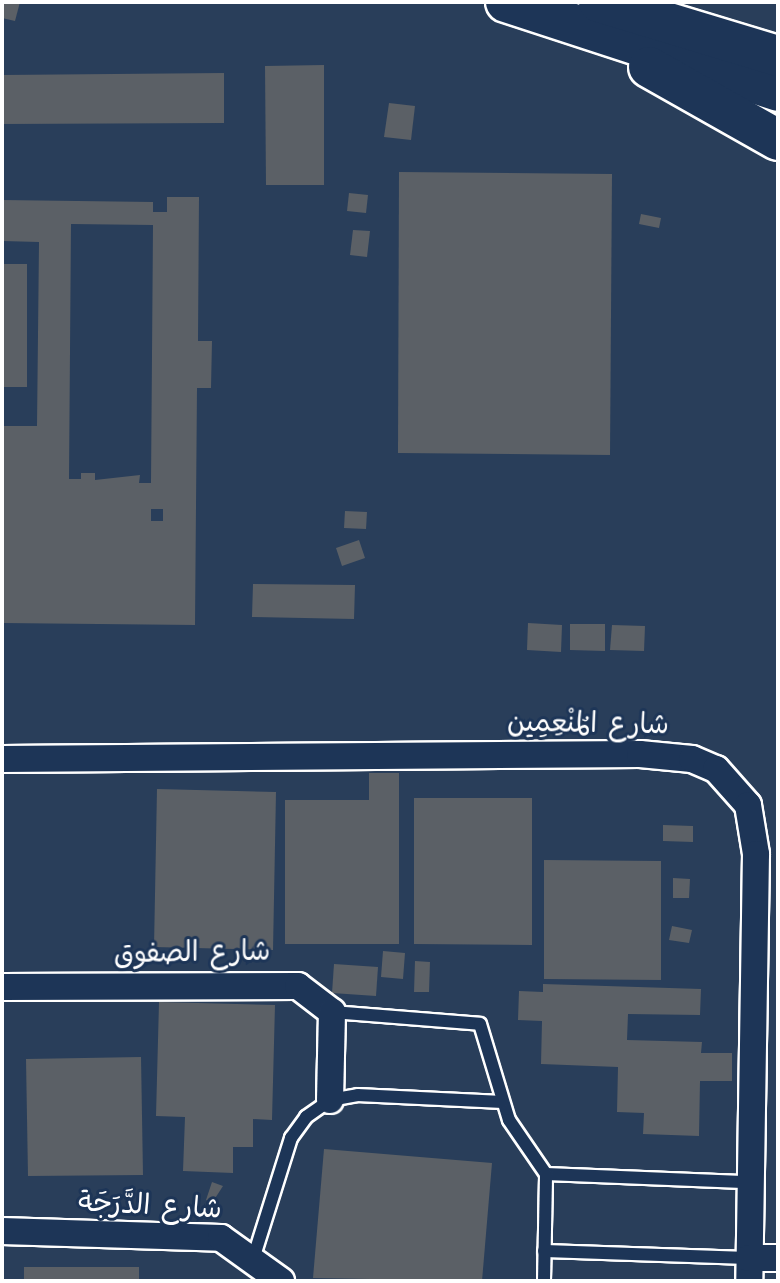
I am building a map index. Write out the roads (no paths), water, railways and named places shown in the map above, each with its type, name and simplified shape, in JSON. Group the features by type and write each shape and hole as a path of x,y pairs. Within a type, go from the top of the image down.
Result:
{"main road":[{"path":"506,2 778,91"},
{"path":"599,2 778,56"},
{"path":"558,17 778,140"}],"street":[{"name":"شارع المُنْعِمِين","path":"2,759 640,754 692,759 716,769 748,805 756,854 749,1269"},
{"name":"شارع الصفوق","path":"2,987 289,984 332,1012"},
{"path":"330,1100 332,1012"},
{"name":"شارع الدَّرَجَة","path":"2,1231 221,1238 254,1256 281,1281"},
{"path":"749,1269 778,1258"}],"lane":[{"name":"شارع الصفوق","path":"332,1012 480,1024 502,1102 530,1159 546,1174"},
{"path":"254,1256 291,1138 306,1117 330,1100 358,1095 502,1102"},
{"path":"544,1281 546,1174 749,1182"},
{"path":"544,1251 749,1269"}]}
